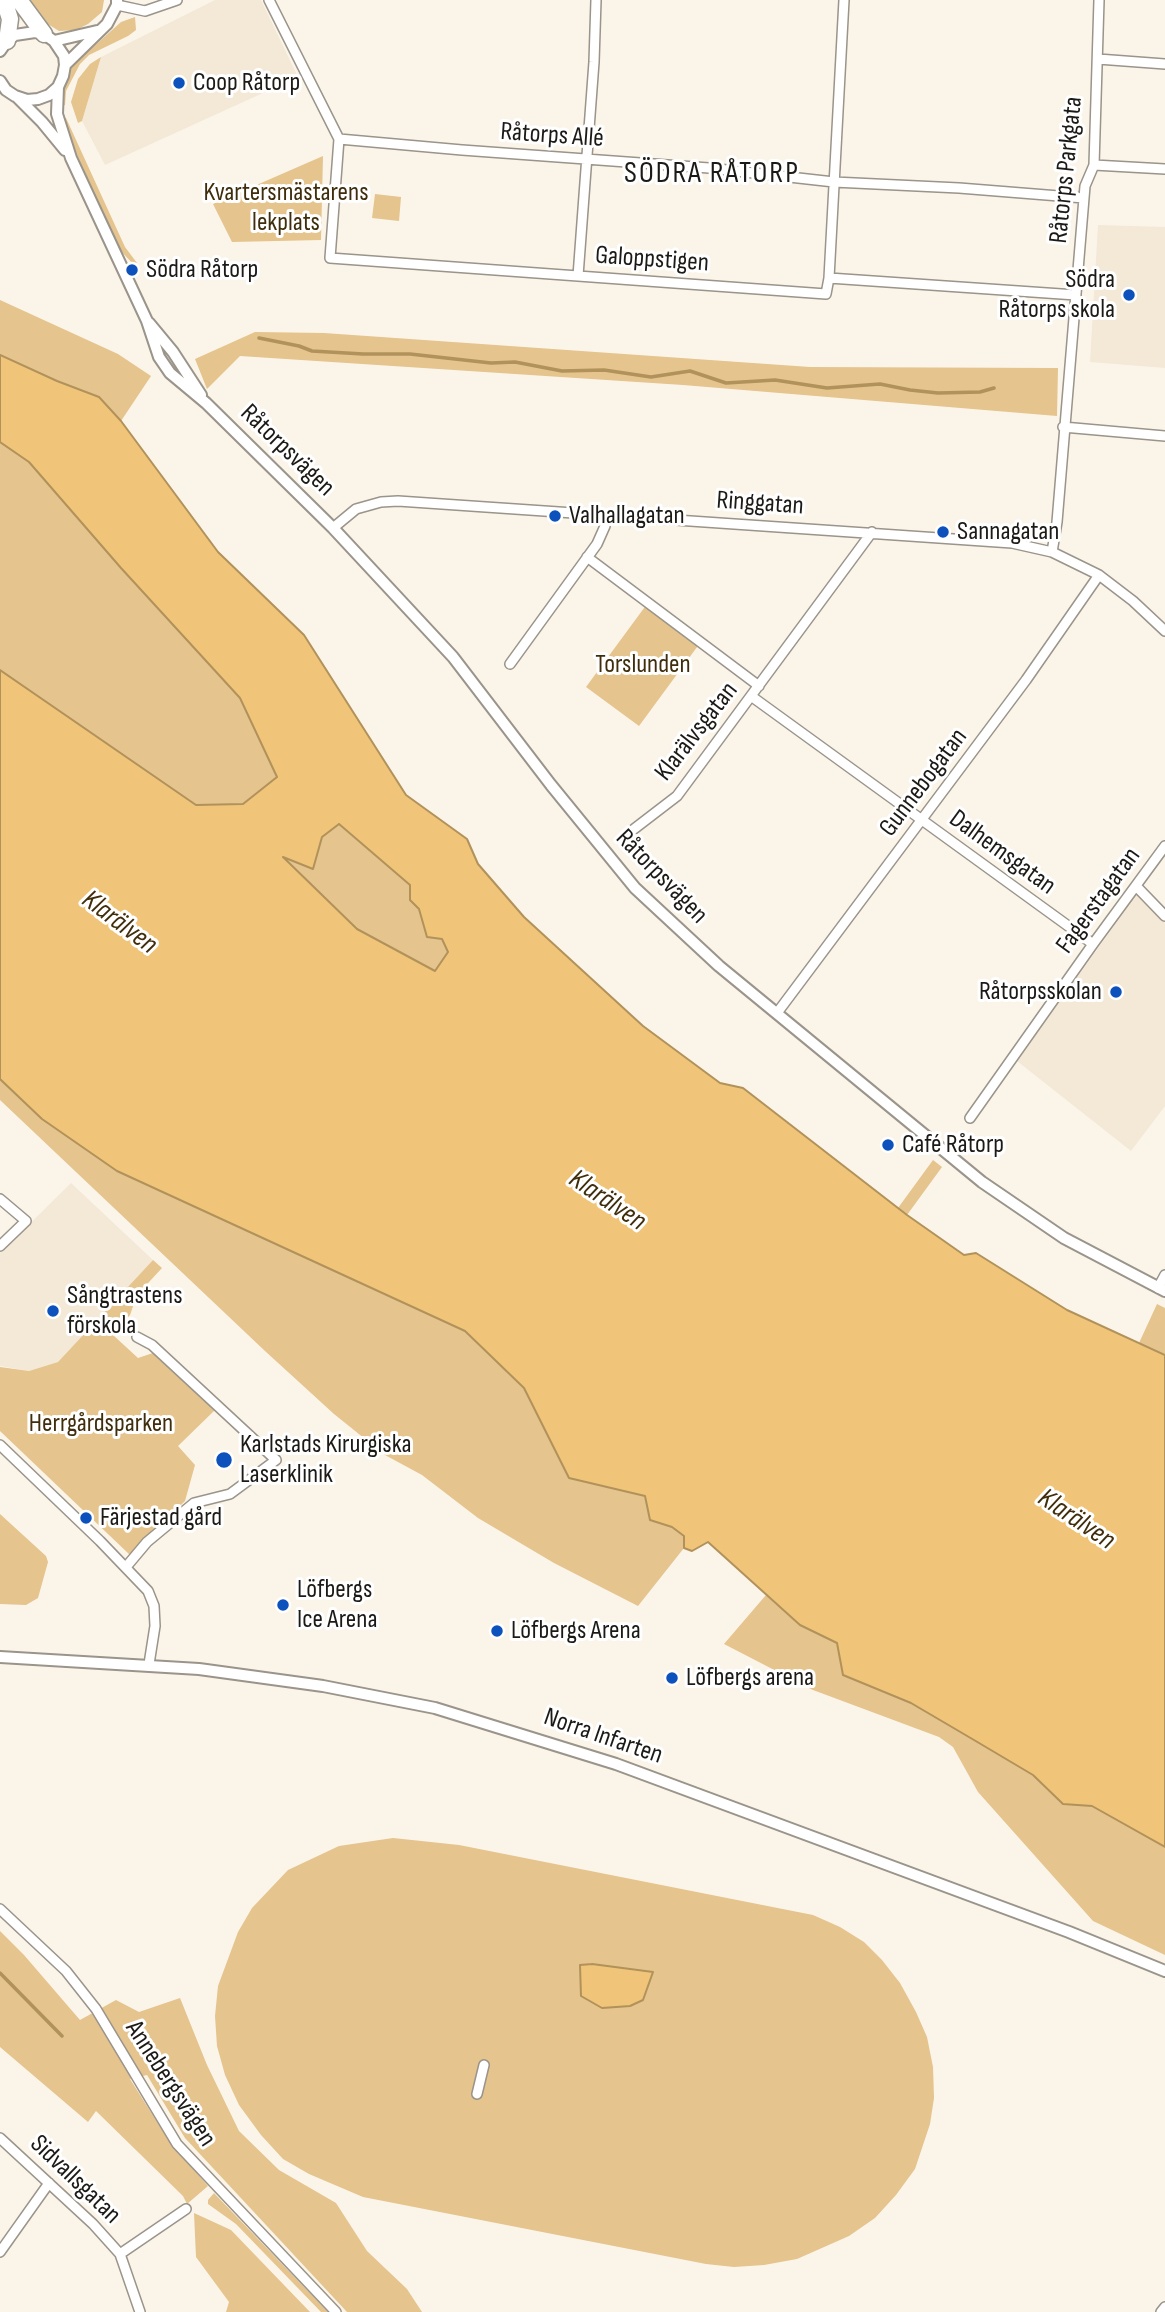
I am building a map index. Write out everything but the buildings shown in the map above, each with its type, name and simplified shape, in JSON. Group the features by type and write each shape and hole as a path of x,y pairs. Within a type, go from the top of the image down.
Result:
{"highway":[{"path":"2,48 10,19 4,0"},
{"path":"19,0 49,38"}],"street":[{"path":"65,65 107,24 117,3 145,11 177,0"},
{"path":"269,0 339,139"},
{"path":"578,276 596,0"},
{"path":"844,0 829,278 1076,295"},
{"name":"Råtorps Parkgata","path":"1063,427 1085,186 1094,165 1099,0"},
{"path":"2,48 25,32 49,38 97,32"},
{"path":"49,38 60,48 65,65 58,87 57,114 71,158"},
{"path":"1098,59 1165,64"},
{"path":"5,89 27,100 49,95 58,87"},
{"path":"5,89 42,121 71,158"},
{"name":"Råtorps Allé","path":"339,139 709,168 834,182 1084,198"},
{"name":"Galoppstigen","path":"339,139 330,258 826,294 829,278"},
{"name":"Råtorpsvägen","path":"71,158 147,321 159,357 170,373 206,403 333,528 453,657 551,785 635,888 719,966 878,1098 1015,1206 1064,1238 1161,1290"},
{"path":"1094,165 1165,169"},
{"path":"1052,552 1063,427 1165,436"},
{"name":"Ringgatan","path":"333,528 356,509 381,502 982,539 1032,546 1052,552 1099,575 1133,601 1165,631"},
{"path":"510,664 602,534 605,515"},
{"name":"Klarälvsgatan","path":"634,829 677,796 872,532"},
{"name":"Klarälvsgatan","path":"587,557 759,686"},
{"name":"Gunnebogatan","path":"778,1013 1026,680 1099,575"},
{"name":"Dalhemsgatan","path":"751,696 1093,944"},
{"name":"Fagerstagatan","path":"970,1118 1165,846"},
{"path":"1136,886 1165,916"},
{"path":"0,1199 26,1221 0,1246"},
{"path":"1161,1290 1165,1275"},
{"path":"126,1567 147,1542 194,1503 229,1494 276,1460 152,1345 137,1337"},
{"path":"0,1445 148,1591 154,1606 155,1626 149,1664"},
{"name":"Norra Infarten","path":"0,1657 149,1664 323,1686 435,1708 616,1764 1069,1931 1165,1971"},
{"name":"Annebergsvägen","path":"0,1909 66,1971 96,2009 177,2144 336,2312"},
{"path":"477,2094 484,2065"},
{"name":"Sidvallsgatan","path":"0,2138 93,2224 120,2254 139,2312"},
{"path":"0,2252 49,2183"},
{"name":"Sidvallsgatan","path":"120,2254 186,2209"},
{"path":"1161,2312 1165,2307"}],"shaded area":[{"path":"215,0 261,0 298,77 105,165 82,121 101,57"},
{"name":"Södra Råtorps skola","path":"1098,225 1165,227 1165,368 1090,362"},
{"name":"Råtorpsskolan","path":"1137,894 1165,923 1165,1106 1131,1151 1017,1061"},
{"name":"Sångtrastens förskola","path":"71,1183 153,1260 58,1362 29,1371 0,1366 0,1253"}],"green space":[{"path":"27,0 104,0 102,12 88,24 76,30 59,31 43,21"},
{"path":"135,17 136,30 89,55 80,64 66,91 65,105 59,108 65,80 72,66 121,22"},
{"path":"101,57 82,121 78,123 71,102 78,79 90,64"},
{"path":"66,118 125,247 137,263 133,264 120,250 61,119"},
{"name":"Kvartersmästarens lekplats","path":"323,156 321,240 232,242 213,204"},
{"path":"375,194 401,197 399,221 372,218"},
{"path":"0,300 118,354 151,376 121,421 99,397 0,355"},
{"path":"255,332 324,333 810,367 1058,368 1057,416 683,385 240,356 207,389 195,359"},
{"path":"0,442 29,462 240,698 277,778 243,804 196,805 0,670"},
{"name":"Torslunden","path":"647,604 700,643 639,726 586,687"},
{"path":"338,824 410,885 410,900 419,909 427,936 442,939 448,952 435,971 357,929 281,855 322,837"},
{"path":"0,1079 42,1119 117,1171 465,1331 524,1388 569,1478 645,1496 650,1520 672,1527 684,1536 684,1548 638,1606 554,1563 478,1518 422,1475 385,1455 334,1414 265,1351 0,1100"},
{"path":"933,1160 942,1167 907,1215 898,1208"},
{"name":"Herrgårdsparken","path":"153,1260 162,1268 137,1295 130,1315 113,1335 138,1358 156,1352 216,1409 178,1446 195,1465 185,1501 130,1555 0,1431 0,1367 29,1371 58,1362"},
{"path":"1157,1304 1165,1308 1165,1355 1139,1343"},
{"path":"0,1514 46,1556 48,1562 38,1598 26,1605 0,1604"},
{"path":"766,1595 800,1625 837,1643 911,1703 1033,1775 1063,1804 1092,1806 1165,1847 1165,1955 1093,1921 978,1792 953,1747 939,1737 813,1690 724,1644"},
{"path":"393,1838 459,1845 813,1915 864,1942 900,1983 927,2037 933,2067 934,2098 930,2124 915,2169 875,2218 849,2236 797,2259 734,2267 706,2264 363,2197 309,2174 283,2159 239,2105 225,2075 217,2046 215,2016 218,1986 238,1932 252,1908 288,1870 339,1846"},
{"path":"0,1931 80,2020 116,2000 139,2012 180,1998 207,2065 239,2131 279,2170 336,2203 367,2251 407,2289 422,2312 347,2312 185,2138 147,2075 130,2079 169,2141 208,2186 187,2204 183,2196 96,2111 88,2122 0,2047"},
{"path":"214,2193 328,2312 321,2312 236,2224 208,2204"},
{"path":"194,2213 231,2230 310,2312 226,2312 229,2302 196,2257"}],"water":[{"name":"Klarälven","path":"0,355 99,397 121,421 218,552 304,635 406,795 467,839 478,864 524,917 643,1026 720,1083 743,1088 907,1215 964,1255 976,1253 1067,1310 1165,1355 1165,1847 1092,1806 1063,1804 1033,1775 911,1703 843,1675 837,1643 800,1625 708,1542 692,1551 684,1548 684,1536 672,1527 650,1520 645,1496 569,1478 524,1388 465,1331 117,1171 42,1119 0,1079 0,670 196,805 243,804 277,777 240,698 29,462 0,442","holes":["339,824 410,885 410,900 419,909 427,937 442,939 448,952 435,971 357,929 283,857 313,869 322,837"]},
{"path":"592,1964 653,1972 643,2000 630,2006 602,2008 581,1996 580,1965"}],"waterway":[{"path":"259,338 312,351 410,354 491,363 515,362 562,371 604,370 651,377 690,371 726,383 775,380 827,388 880,384 938,393 980,392 994,388"},
{"path":"0,1973 62,2036"}],"place":[{"name":"Coop Råtorp","path":"179,83"},
{"name":"Södra Råtorp","path":"132,270"},
{"name":"Södra Råtorps skola","path":"1129,295"},
{"name":"Valhallagatan","path":"555,516"},
{"name":"Sannagatan","path":"943,532"},
{"name":"Råtorpsskolan","path":"1116,992"},
{"name":"Café Råtorp","path":"888,1145"},
{"name":"Sångtrastens förskola","path":"53,1311"},
{"name":"Karlstads Kirurgiska Laserklinik","path":"224,1460"},
{"name":"Färjestad gård","path":"86,1518"},
{"name":"Löfbergs Ice Arena","path":"283,1605"},
{"name":"Löfbergs Arena","path":"497,1631"},
{"name":"Löfbergs arena","path":"672,1678"}],"district":[{"name":"SÖDRA RÅTORP","path":"712,174"}]}
